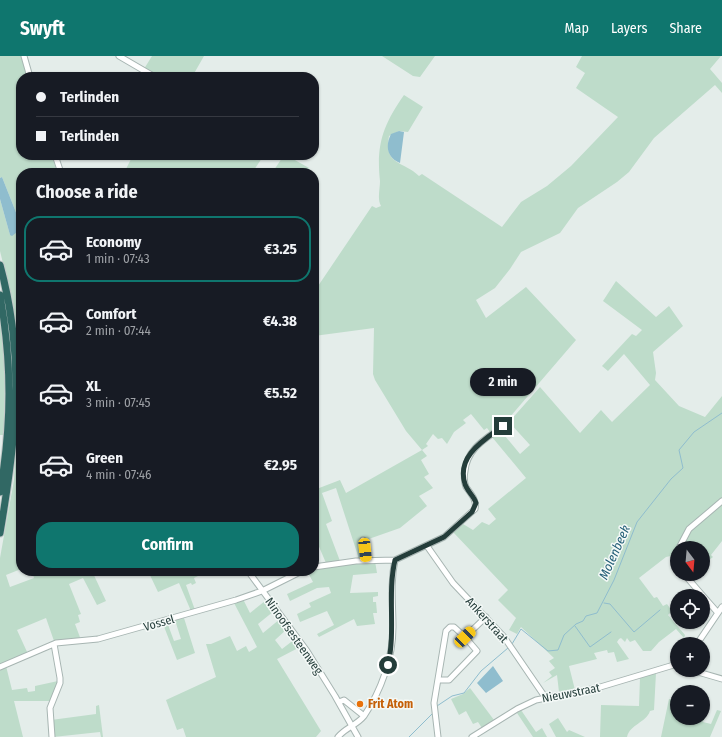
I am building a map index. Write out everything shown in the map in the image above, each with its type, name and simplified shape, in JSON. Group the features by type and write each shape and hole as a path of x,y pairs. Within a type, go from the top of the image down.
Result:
{"highway":[{"path":"0,265 10,310 16,358"},
{"path":"0,295 8,345 10,404 10,447 0,492"},
{"path":"0,533 16,409"}],"street":[{"path":"24,56 29,72"},
{"path":"119,56 147,72"},
{"path":"319,566 366,560 395,560 444,537 475,509 475,500 465,484 468,456 477,445 503,426"},
{"path":"683,541 689,529 722,501"},
{"path":"363,540 366,560"},
{"name":"Ankerstraat","path":"426,546 453,584 504,637 545,697"},
{"path":"338,737 352,726 360,722 364,716 374,698 389,660 393,628 392,578 395,560"},
{"name":"Ninoofsesteenweg","path":"252,576 307,651 339,702 358,737"},
{"name":"Vossel","path":"0,667 61,642 98,640 216,606 262,591 292,576"},
{"path":"690,581 697,589"},
{"path":"710,604 718,614"},
{"path":"702,637 722,607"},
{"path":"465,637 486,617"},
{"path":"438,680 449,680 477,651 454,627 450,627 446,631 434,703 438,737"},
{"path":"52,737 50,708 60,683 54,644"},
{"name":"Nieuwstraat","path":"472,737 525,704 545,697 597,688 670,666"},
{"path":"710,675 722,678"},
{"path":"339,702 344,700 364,716"}],"green space":[{"path":"0,56 21,56 26,72 16,72 16,160 53,160 56,168 16,168 16,212 2,177 0,178"},
{"path":"152,56 204,56 195,72 149,72 144,69"},
{"path":"382,56 435,56 420,77 413,76"},
{"path":"582,56 721,56 710,69 722,83 722,93 715,85 654,138 629,172 617,182 578,208 560,233 521,252 495,288 476,300 486,318 526,287 576,340 504,424 502,423 490,432 487,428 484,430 471,414 463,420 466,423 454,432 447,444 442,438 438,439 433,434 426,444 428,446 422,450 406,431 375,380 373,374 374,328 319,335 319,285 372,206 376,208 381,206 379,197 380,146 386,126 404,95 423,107 408,132 399,131 389,136 388,146 389,153 392,158 419,176 422,174 502,227 521,202 547,186 571,166 618,117 576,88 585,73 576,67"},
{"path":"130,160 261,160 255,168 126,168"},
{"path":"281,160 295,160 309,168 275,168"},
{"path":"0,199 10,235 16,232 16,324 13,304 0,251"},
{"path":"616,281 656,317 669,306 683,326 653,352 656,373 655,380 679,406 705,417 722,396 722,500 689,527 682,541 670,541 670,556 666,557 639,578 654,598 657,597 663,606 667,604 670,608 670,613 668,615 670,617 670,629 676,629 659,642 651,651 643,651 635,640 630,642 627,638 625,642 621,638 619,639 617,642 629,659 617,662 614,652 608,653 607,650 594,653 597,659 569,666 575,690 559,692 557,675 543,683 552,676 549,672 555,668 549,661 554,658 521,627 517,634 509,630 516,618 498,600 508,590 453,532 463,524 473,530 482,522 489,525 496,519 488,509 526,478 492,437 500,430 520,454 530,445 509,422 540,387 580,433 601,410 612,422 650,385 624,354 608,371 602,366 632,334 636,336 642,330 603,301"},
{"path":"0,320 5,371 4,435 0,435"},
{"path":"422,450 427,456 421,460 429,474 424,477 433,488 419,496 427,506 400,528 363,541 365,558 359,559 336,488 322,493 332,521 326,524 340,561 326,563 319,547 319,488 340,480 346,493"},
{"path":"16,454 16,571 6,575 10,587 34,578 33,576 94,576 106,601 97,605 83,578 69,584 81,614 78,615 80,622 75,624 81,640 54,641 46,618 17,630 28,654 0,666 0,558 14,480"},
{"path":"722,503 722,541 711,555 713,557 710,559 710,541 684,541 689,531"},
{"path":"375,561 377,573 353,575 350,593 378,592 378,596 373,597 373,602 376,602 377,613 373,613 375,624 357,626 354,619 319,637 317,634 334,625 327,611 300,622 297,614 311,607 309,603 331,593 329,587 317,588 290,601 287,594 313,582 310,576 319,576 319,569"},
{"path":"150,576 198,576 194,578 196,583 186,585 195,610 191,611 179,583 158,592"},
{"path":"243,599 250,613 265,601 274,611 258,624 263,633 280,619 287,629 275,640 282,649 295,639 300,647 277,659 321,731 316,737 186,737 183,728 177,730 166,700 216,677 206,644 211,644 230,636 237,651 246,646 249,652 257,647 234,603"},
{"path":"184,618 195,653 177,660 163,624 167,622 174,641 181,639 175,620"},
{"path":"676,629 680,629 685,635 683,637"},
{"path":"6,666 12,690 27,688 28,692 35,691 35,686 58,681 50,701 14,701 23,737 0,737 0,669"},
{"path":"656,673 654,710 650,711 645,718 631,729 627,737 600,737 601,705 639,706 640,678"},
{"path":"470,688 494,720 482,728 478,722 473,724 466,711 459,715 451,699 463,694"},
{"path":"669,699 670,725 710,725 717,710 721,711 710,737 661,737"},
{"path":"99,705 103,737 101,737 100,732 53,737 51,720 96,714 96,706"},
{"path":"521,710 536,732 542,728 547,737 533,737 517,713"},
{"path":"558,718 567,732 569,730 585,737 556,737 549,724"}],"water":[{"path":"399,131 404,132 400,163 392,158 388,151 388,143 391,134"},
{"path":"2,177 16,212 16,233 12,236 10,235 0,199 0,178"},
{"path":"493,666 503,681 486,693 477,683"}],"waterway":[{"name":"Molenbeek","path":"512,644 521,629 548,651 558,650 564,635 576,624 583,621 586,616 597,613 614,580 637,522 671,479 683,468 679,450 694,432 722,413"},
{"path":"604,603 610,604 634,632 660,610"},
{"path":"575,626 590,647 611,632"},
{"name":"Molenbeek","path":"437,706 452,696 464,693 481,671 508,648"},
{"name":"Molenbeek","path":"409,737 433,713"}],"place":[{"name":"Frit Atom","path":"360,704"}],"route":[{"path":"388,665 393,628 392,578 395,560 444,537 475,509 475,500 466,486 464,478 468,456 477,445 503,426"}]}
